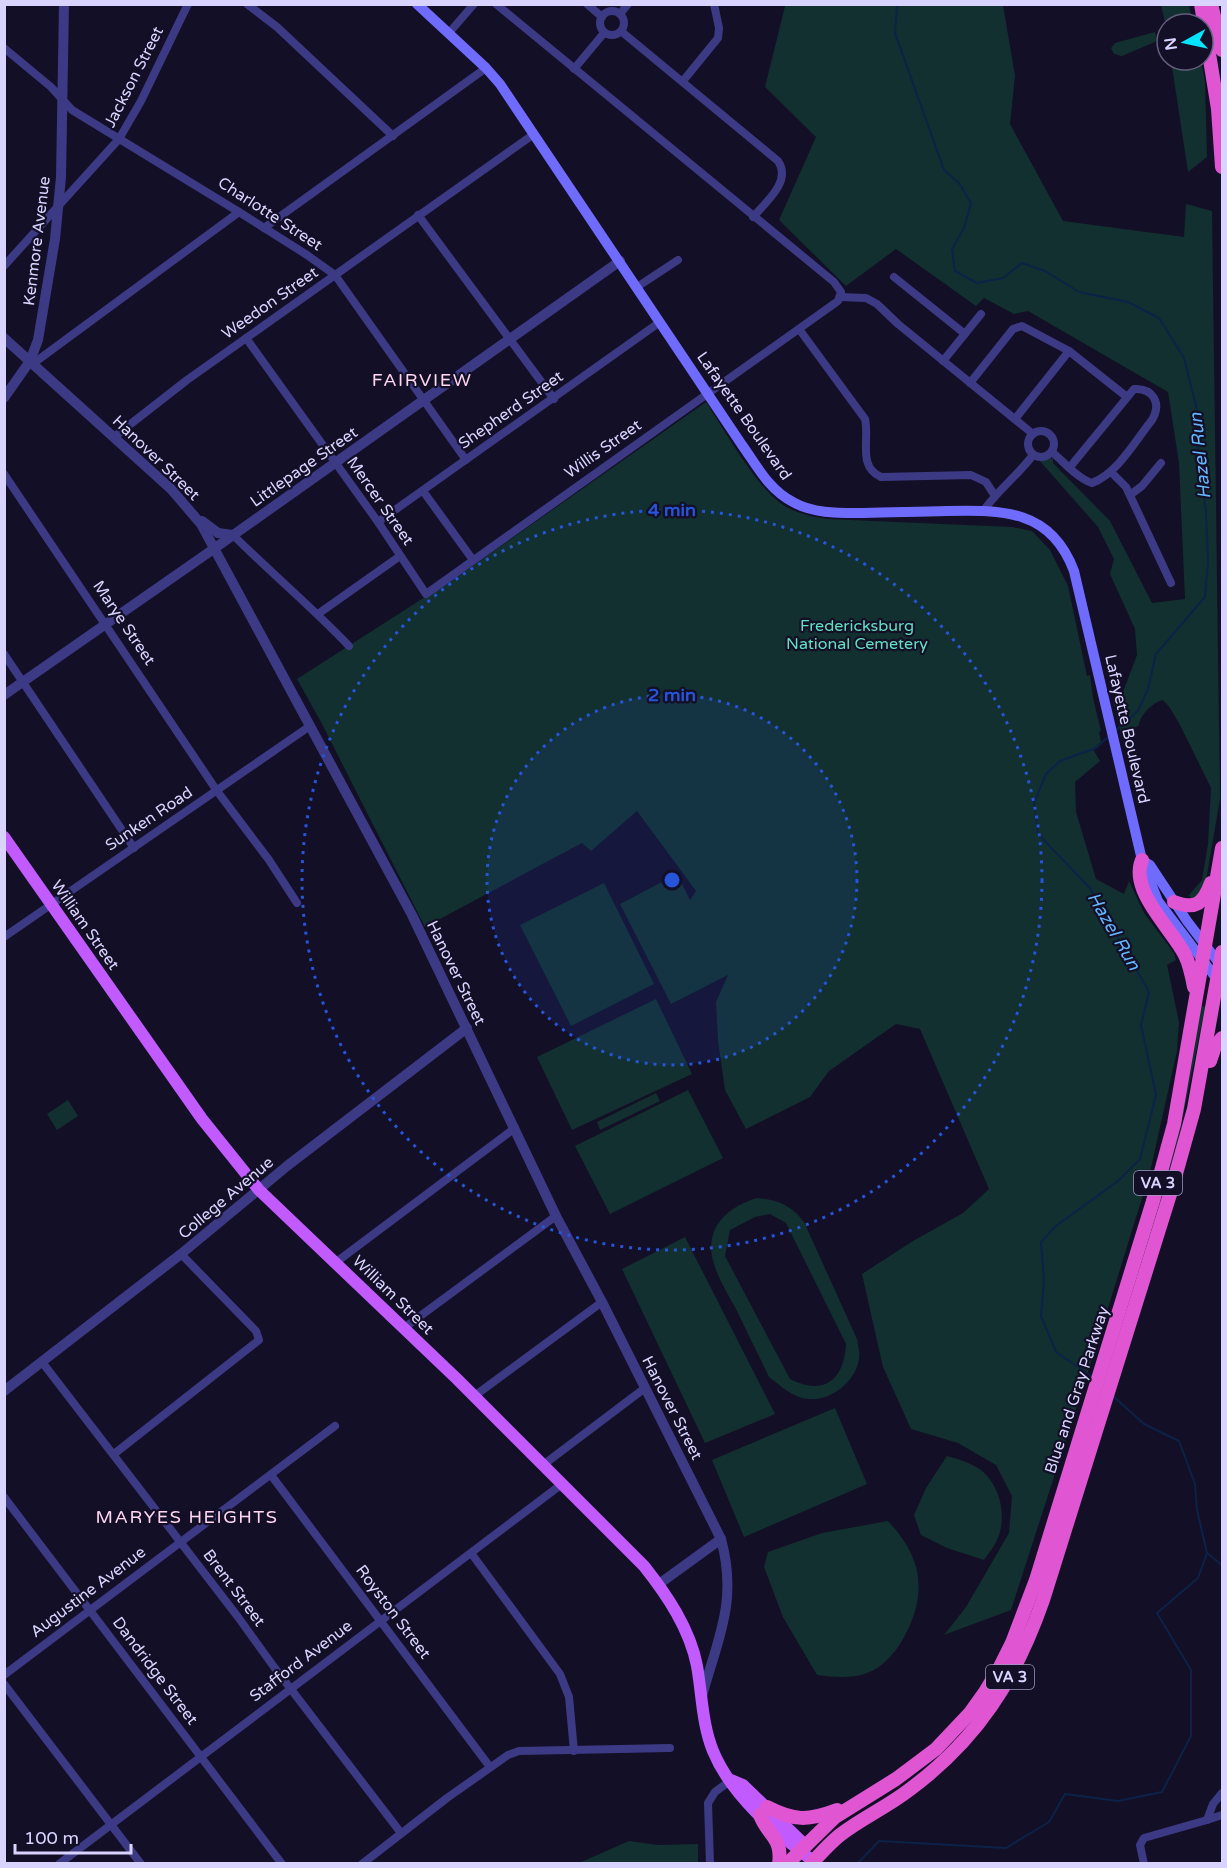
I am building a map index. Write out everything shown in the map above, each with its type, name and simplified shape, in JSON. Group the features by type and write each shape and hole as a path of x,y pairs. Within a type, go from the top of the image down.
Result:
{"highway":[{"path":"1201,4 1218,109 1222,167"},
{"path":"1211,4 1222,50"},
{"path":"1174,902 1190,906 1201,902 1206,896 1222,854"},
{"name":"Blue and Gray Parkway","path":"801,1847 835,1816 896,1779 936,1749 970,1713 1000,1667 1022,1618 1036,1580 1153,1201 1174,1124 1222,854"},
{"path":"1142,860 1139,866 1145,895 1186,956 1196,1002"},
{"name":"Blue and Gray Parkway","path":"814,1863 838,1836 908,1792 930,1774 972,1732 1006,1685 1032,1631 1172,1188 1194,1109 1221,970"},
{"path":"1200,1079 1207,1069 1215,1046 1222,1038"},
{"path":"763,1811 805,1819 850,1806"},
{"path":"763,1811 779,1847 779,1863"},
{"name":"VA 3","path":"787,1863 801,1847"}],"main road":[{"name":"Lafayette Boulevard","path":"417,4 486,68 500,84 772,487 780,494 802,507 816,511 848,513 984,510 1012,513 1035,522 1053,536 1063,548 1074,571 1142,860 1158,901 1202,958 1221,970"},
{"name":"William Street","path":"4,837 202,1119 259,1190 404,1328 627,1547 659,1584 677,1614 697,1663 708,1734 719,1764 731,1780 743,1785 763,1811 801,1847 814,1863"},
{"name":"Lafayette Boulevard","path":"1142,860 1150,866 1221,970"}],"street":[{"name":"Kenmore Avenue","path":"4,398 30,361 38,340 59,206 63,4"},
{"name":"Jackson Street","path":"4,266 119,139 141,101 188,4"},
{"path":"248,4 277,27 393,136"},
{"path":"496,4 834,282 841,292 840,297 866,298 877,304 1033,434"},
{"path":"587,4 602,17"},
{"path":"620,14 628,4"},
{"path":"683,81 718,38 719,28 714,4"},
{"path":"448,34 472,7"},
{"path":"604,33 600,24 602,17 608,12 620,14"},
{"path":"604,33 615,36 622,32 625,24 620,14"},
{"path":"622,32 683,81 781,166 783,172 781,183 753,217"},
{"path":"574,69 604,33"},
{"name":"Charlotte Street","path":"4,48 49,85 72,110 239,212 335,275 466,460"},
{"path":"264,228 486,68"},
{"name":"Weedon Street","path":"114,437 187,380 534,134"},
{"path":"30,361 38,360 239,212"},
{"path":"418,215 554,399"},
{"path":"638,287 678,260"},
{"name":"Littlepage Street","path":"4,695 620,261"},
{"path":"894,277 964,334"},
{"name":"Willis Street","path":"426,594 833,306 840,297"},
{"path":"943,361 981,314"},
{"name":"Shepherd Street","path":"378,522 660,322"},
{"path":"970,383 1013,329 1022,326 1069,351 1127,397"},
{"path":"800,329 865,419 866,457 876,475 921,478 972,475 986,482 995,496"},
{"name":"Hanover Street","path":"4,338 171,489 201,524 401,895 556,1216 602,1302 721,1539 728,1570 728,1601 724,1623 702,1696"},
{"name":"Mercer Street","path":"246,338 378,522 426,594"},
{"path":"1015,419 1069,351"},
{"path":"1052,452 1086,481 1092,483 1111,472 1157,412 1158,405 1154,398 1142,388 1134,388 1070,467"},
{"path":"1041,431 1050,434 1054,441 1052,452 1044,457 1033,455 1028,448 1028,442 1033,434 1041,431"},
{"path":"984,510 1033,455"},
{"path":"1130,495 1142,486 1161,463"},
{"path":"1111,472 1126,487 1171,583"},
{"name":"Marye Street","path":"4,474 217,791 269,860 297,903"},
{"path":"423,491 473,560"},
{"path":"192,513 218,533 233,535 349,646"},
{"path":"318,614 400,556"},
{"path":"4,654 134,848"},
{"name":"Sunken Road","path":"4,937 310,726"},
{"name":"College Avenue","path":"4,1391 182,1254 287,1166 467,1028"},
{"path":"335,1263 515,1128"},
{"path":"404,1328 556,1216"},
{"path":"114,1454 258,1340 256,1331 182,1254"},
{"path":"473,1396 602,1302"},
{"name":"Brent Street","path":"42,1362 401,1833"},
{"path":"543,1465 645,1389"},
{"name":"Augustine Avenue","path":"4,1675 335,1426"},
{"name":"Royston Street","path":"271,1475 490,1767"},
{"name":"Stafford Avenue","path":"59,1863 562,1484"},
{"name":"Dandridge Street","path":"4,1497 282,1863"},
{"path":"659,1584 721,1539"},
{"path":"471,1553 563,1679 569,1696 574,1751"},
{"path":"4,1684 141,1863"},
{"path":"362,1863 508,1755 519,1751 670,1748"},
{"path":"710,1863 708,1803 715,1792 731,1780"},
{"path":"1207,1820 1213,1804 1222,1793"},
{"path":"1144,1863 1140,1845 1144,1838 1222,1815"}],"green space":[{"path":"1003,5 1015,76 1010,124 1063,221 1184,237 1186,204 1212,211 1220,799 1204,892 1193,902 1189,895 1202,880 1208,844 1211,788 1180,725 1163,700 1151,706 1144,713 1139,725 1122,737 1113,701 1123,692 1137,655 1135,629 1110,574 1114,559 1098,527 1039,460 1053,458 1053,463 1110,521 1152,603 1185,599 1179,463 1168,392 1028,311 1014,314 984,298 976,306 896,249 846,286 779,220 816,137 765,87 785,6"},
{"path":"1161,5 1189,5 1190,12 1163,12"},
{"path":"1155,32 1155,42 1122,56 1114,54 1111,48 1115,43"},
{"path":"1173,72 1203,72 1207,157 1188,172"},
{"name":"Fredericksburg National Cemetery","path":"706,402 759,482 784,506 827,519 1012,527 1032,531 1050,550 1068,586 1101,731 1099,732 1101,742 1093,749 1100,761 1075,782 1076,812 1096,879 1124,894 1129,881 1144,913 1174,953 1176,960 1167,965 1179,1022 1177,1051 1150,1172 1011,1610 944,1635 966,1607 1009,1533 1012,1496 996,1465 958,1443 911,1429 883,1367 862,1274 913,1241 963,1213 989,1189 920,1029 896,1024 829,1071 810,1097 746,1129 725,1090 718,1041 716,1002 728,975 671,1004 620,904 677,874 690,900 696,891 637,811 591,851 582,843 425,927 297,679 464,572"},
{"path":"604,883 654,984 571,1026 520,925"},
{"path":"656,999 692,1074 572,1130 537,1057"},
{"path":"1200,1005 1205,1007 1173,1166 1112,1367 1107,1363"},
{"path":"688,1090 723,1158 610,1214 575,1146"},
{"path":"656,1093 660,1101 600,1130 597,1122"},
{"path":"68,1100 78,1116 57,1130 47,1114"},
{"path":"757,1198 778,1202 789,1207 804,1222 857,1339 859,1356 854,1374 842,1388 826,1397 803,1398 788,1391 769,1377 717,1273 711,1242 714,1232 726,1215 745,1202","holes":["770,1214 786,1223 846,1344 841,1367 836,1376 830,1382 822,1385 812,1386 790,1379 725,1256 730,1230 755,1217"]},
{"path":"685,1237 775,1414 705,1443 622,1269"},
{"path":"835,1408 867,1484 744,1537 712,1460"},
{"path":"947,1456 978,1468 986,1474 997,1491 1002,1521 996,1543 984,1560 947,1548 921,1535 914,1515 926,1488"},
{"path":"888,1521 909,1549 915,1563 918,1592 911,1623 892,1654 873,1670 849,1677 817,1675 783,1617 764,1567 768,1552 822,1533"},
{"path":"629,1841 658,1845 698,1844 698,1863 579,1863"}],"waterway":[{"name":"Hazel Run","path":"902,4 897,7 895,33 944,170 959,183 971,203 964,228 952,249 955,271 977,283 1003,278 1022,263 1045,271 1079,292 1128,302 1159,318 1184,358 1197,410 1199,462 1206,513 1208,562 1205,597 1156,654 1148,689 1138,711 1116,730"},
{"name":"Hazel Run","path":"1094,1378 1056,1352 1041,1316 1044,1280 1041,1242 1056,1226 1118,1181 1140,1159 1156,1095 1141,1025 1149,992 1090,888 1038,834 1034,803 1046,774 1060,761 1096,748 1109,736"},
{"name":"Hazel Run","path":"1113,1396 1144,1424 1179,1441 1195,1484 1197,1510 1207,1553 1222,1565"},
{"path":"857,1864 879,1841 1006,1848 1049,1822 1065,1794 1118,1801 1162,1792 1191,1736 1191,1670 1157,1613 1198,1578 1207,1553"}],"district":[{"name":"FAIRVIEW","path":"422,380"},
{"name":"MARYES HEIGHTS","path":"187,1517"}]}
